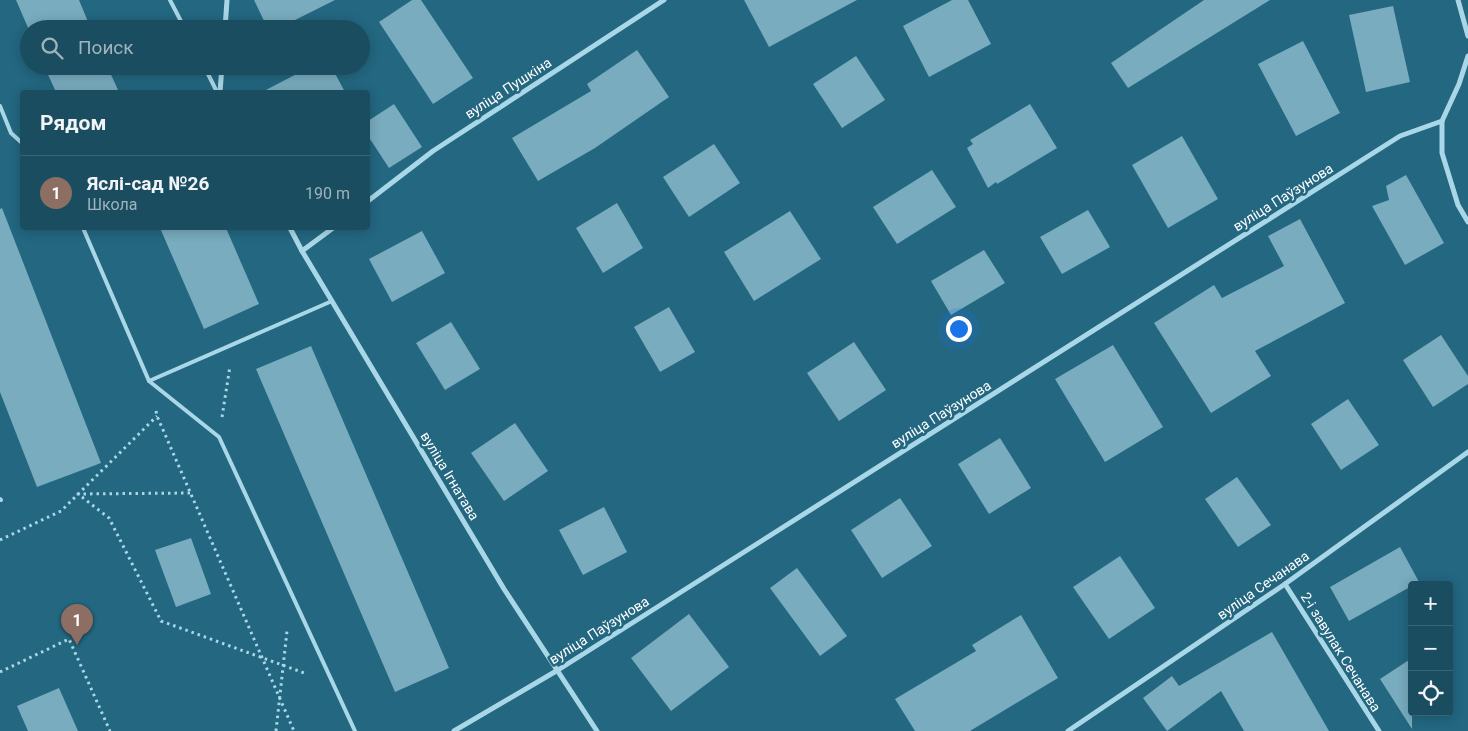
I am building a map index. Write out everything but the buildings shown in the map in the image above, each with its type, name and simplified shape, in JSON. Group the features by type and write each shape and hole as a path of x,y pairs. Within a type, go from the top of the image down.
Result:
{"street":[{"path":"226,20 227,0"},
{"name":"вуліца Пушкіна","path":"370,199 433,151 664,0"},
{"path":"1458,0 1468,36"},
{"path":"1468,56 1459,84 1442,120 1442,153 1458,205 1468,222"},
{"path":"219,90 221,75"},
{"name":"вуліца Паўзунова","path":"454,731 558,670 1400,136 1442,120"},
{"name":"вуліца Ігнатава","path":"291,230 504,589 597,731"},
{"path":"302,251 329,230"},
{"name":"вуліца Сечанава","path":"1068,731 1285,584 1468,452"},
{"name":"2-і завулак Сечанава","path":"1285,584 1378,731"}],"lane":[{"path":"170,0 180,20"},
{"path":"209,75 218,90"},
{"path":"0,106 11,133 20,141"},
{"path":"84,230 149,380 219,437 355,731"},
{"path":"149,380 332,301"}],"path":[{"path":"219,437 233,344"},
{"path":"149,380 157,416 294,731"},
{"path":"0,540 61,511 157,416"},
{"path":"78,494 190,493"},
{"path":"78,494 109,518 161,621 334,684"},
{"path":"276,731 288,630"},
{"path":"0,672 69,640 110,731"}],"place":[{"name":"Яслі-сад №26","path":"77,645"}]}
